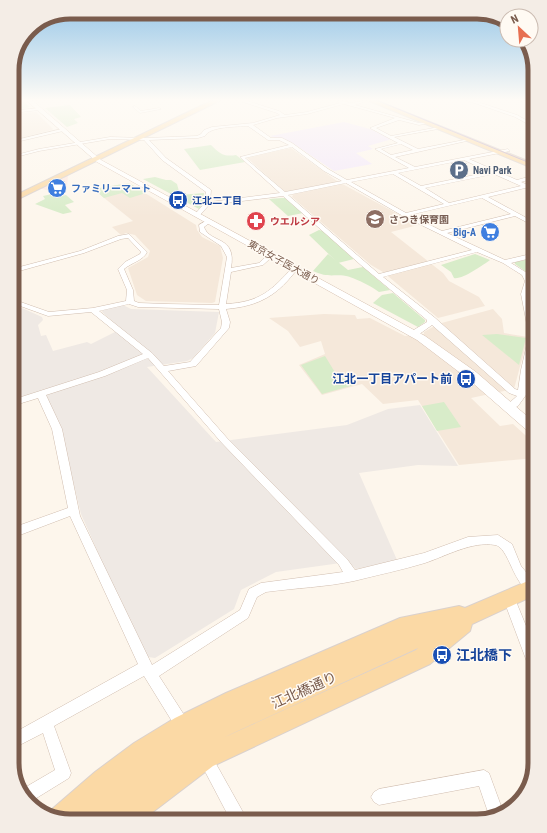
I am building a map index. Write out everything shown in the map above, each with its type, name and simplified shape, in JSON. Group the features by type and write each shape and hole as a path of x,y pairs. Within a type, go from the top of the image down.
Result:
{"main road":[{"path":"19,197 141,139"},
{"path":"466,139 528,163"},
{"path":"480,139 528,157"},
{"name":"江北橋通り","path":"98,814 125,790 192,744 223,726 528,589"},
{"path":"66,814 103,780 142,751 183,726 234,701 407,624 479,612"},
{"path":"130,814 164,786 205,758 422,657 479,612"}],"street":[{"name":"東京女子医大通り","path":"72,139 96,159 415,333 460,364 528,424"},
{"path":"19,155 39,150 105,139"},
{"path":"137,139 145,139"},
{"path":"141,139 164,159 209,191 207,204 197,215"},
{"path":"270,139 280,139 346,182 405,215 505,262 525,274 528,281 524,294 528,310"},
{"path":"393,139 418,151"},
{"path":"391,156 469,140"},
{"path":"401,143 378,149 414,168"},
{"path":"292,146 242,157 512,391 522,395"},
{"path":"207,204 284,194 508,150"},
{"path":"463,158 526,186"},
{"path":"393,172 449,205"},
{"path":"419,188 494,172"},
{"path":"516,182 528,180"},
{"path":"405,215 526,186"},
{"path":"484,197 528,221"},
{"path":"441,233 516,214"},
{"path":"162,369 193,364 225,328 226,322 222,307 230,257 224,245 206,235 202,229 202,225 209,221"},
{"path":"19,268 82,252 120,237 130,236 144,252 143,255 127,262 121,269 130,290 130,302"},
{"path":"379,276 478,250"},
{"path":"228,271 261,264 271,255"},
{"path":"505,262 528,257"},
{"path":"19,303 48,314 93,310 130,302 138,305 222,307 261,299 281,285 295,268"},
{"path":"93,310 149,356 162,369 224,440 343,562 352,576"},
{"path":"415,333 432,322"},
{"path":"19,401 102,374 149,356"},
{"path":"510,407 515,404 522,395 528,358"},
{"path":"41,394 57,429 75,516 148,670 183,726"},
{"path":"19,531 74,510"},
{"path":"19,738 46,722 148,670 244,614 253,593 265,587 352,576 424,558 468,542 493,540 498,540 508,547 516,569 528,582"},
{"path":"509,598 528,647"},
{"path":"30,794 64,774 46,722"},
{"path":"205,758 236,814"},
{"path":"379,797 484,778 496,810"}],"shaded area":[{"path":"279,139 392,139 368,146 373,149 356,153 372,164 334,171 294,144"},
{"path":"291,148 337,181 418,225 391,232 443,273 449,281 479,297 485,306 438,318 383,272 371,265 292,197 293,195 284,191 246,157"},
{"path":"68,174 67,189 53,192 39,188"},
{"path":"129,183 196,225 197,230 202,237 220,246 223,258 215,302 146,301 137,295 128,268 148,257 150,251 135,235 126,233 121,235 112,227 133,221 93,189"},
{"path":"123,305 131,309 219,312 215,333 193,358 187,361 147,367 216,442 347,425 388,409 420,405 458,466 418,465 359,473 397,560 356,569 348,562 276,572 241,590 234,609 155,658 148,657 116,593 81,514 59,424 43,391 19,398 19,307 42,317 43,320 38,325 41,336 46,335 53,351 87,342 91,344 121,329 102,312 103,310"},
{"path":"493,309 502,319 504,333 528,337 514,389 471,398 500,426 513,424 528,438 528,459 459,465 418,400 383,404 362,384 322,395 299,365 325,354 321,341 300,347 288,331 269,318 324,314 355,315 357,319 370,318 405,336 424,334 424,332 438,324"}],"green space":[{"path":"211,145 222,154 228,156 236,155 245,162 200,170 184,149"},
{"path":"155,177 171,180 177,184 180,195 204,193 203,203 199,209 143,179"},
{"path":"129,183 146,193 130,198 122,193 104,198 94,189"},
{"path":"52,194 56,197 66,195 74,202 65,205 72,212 63,214 35,204 45,199 43,196"},
{"path":"285,198 303,213 288,216 269,199"},
{"path":"319,230 323,231 354,259 338,263 309,235"},
{"path":"328,254 348,270 363,267 390,290 379,292 363,282 349,277 341,275 326,275 313,271"},
{"path":"475,254 490,260 462,277 454,278 451,272 441,265"},
{"path":"528,259 528,273 515,264 515,262"},
{"path":"393,293 425,320 425,322 418,327 373,303 382,295"},
{"path":"497,334 526,338 519,365 482,335"},
{"path":"325,356 336,374 354,385 322,394 301,365"},
{"path":"444,402 461,427 437,431 422,406"}],"tram line":[{"path":"471,139 528,162"}],"place":[{"name":"Navi Park","path":"459,170"},
{"name":"ファミリーマート","path":"57,188"},
{"name":"江北二丁目","path":"178,200"},
{"name":"さつき保育園","path":"375,219"},
{"name":"ウエルシア","path":"256,221"},
{"name":"Big-A","path":"490,232"},
{"name":"江北一丁目アパート前","path":"466,379"},
{"name":"江北橋下","path":"442,655"}]}
